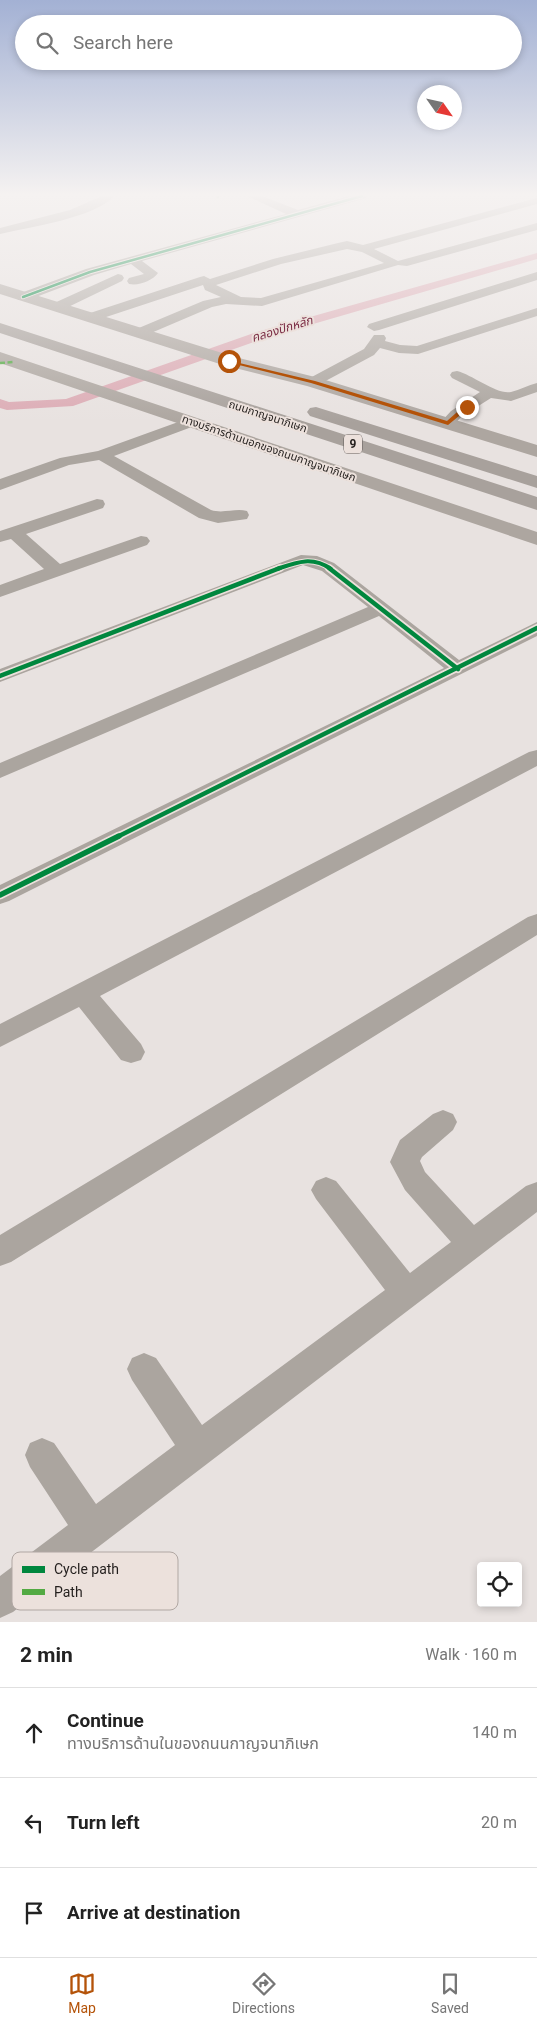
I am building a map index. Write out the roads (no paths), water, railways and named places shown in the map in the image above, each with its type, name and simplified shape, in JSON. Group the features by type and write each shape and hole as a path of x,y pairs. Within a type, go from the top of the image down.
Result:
{"highway":[{"path":"0,312 27,320"},
{"name":"ถนนกาญจนาภิเษก","path":"0,328 537,504"},
{"name":"ถนนกาญจนาภิเษก","path":"303,407 537,482"}],"main road":[{"path":"0,289 229,361 313,382 537,451"},
{"name":"ทางบริการด้านนอกของถนนกาญจนาภิเษก","path":"0,357 537,539"}],"street":[{"path":"23,297 90,272"},
{"path":"116,272 138,284 152,274 149,272"},
{"path":"240,305 209,287 209,284 249,272"},
{"path":"139,333 198,307 265,304 379,272"},
{"path":"374,334 537,276"},
{"path":"57,308 118,278"},
{"path":"90,318 204,280"},
{"path":"454,304 537,282"},
{"path":"374,334 398,349 418,350 537,312"},
{"path":"313,382 369,352 374,334"},
{"path":"457,375 483,387 489,393 511,397 537,387"},
{"path":"448,423 456,414 489,393"},
{"path":"66,461 85,448 118,442 183,419"},
{"path":"0,485 66,461 101,456 118,442"},
{"path":"101,456 205,514 218,518 241,515"},
{"path":"7,535 97,504"},
{"path":"7,535 57,571"},
{"path":"0,591 141,541"},
{"path":"0,676 296,561 310,560 328,567 458,670"},
{"path":"0,772 379,608"},
{"path":"4,886 458,670 537,628"},
{"path":"0,1036 537,757"},
{"path":"0,1252 537,923"},
{"path":"82,993 131,1052"},
{"path":"443,1122 410,1149 405,1162 415,1181 472,1244"},
{"path":"326,1190 406,1294"},
{"path":"62,1552 537,1195"},
{"path":"144,1369 198,1449"},
{"path":"42,1456 92,1529"},
{"path":"0,1599 12,1590"}],"waterway":[{"name":"คลองปักหลัก","path":"0,403 7,406 68,403 261,335 482,272"}]}
